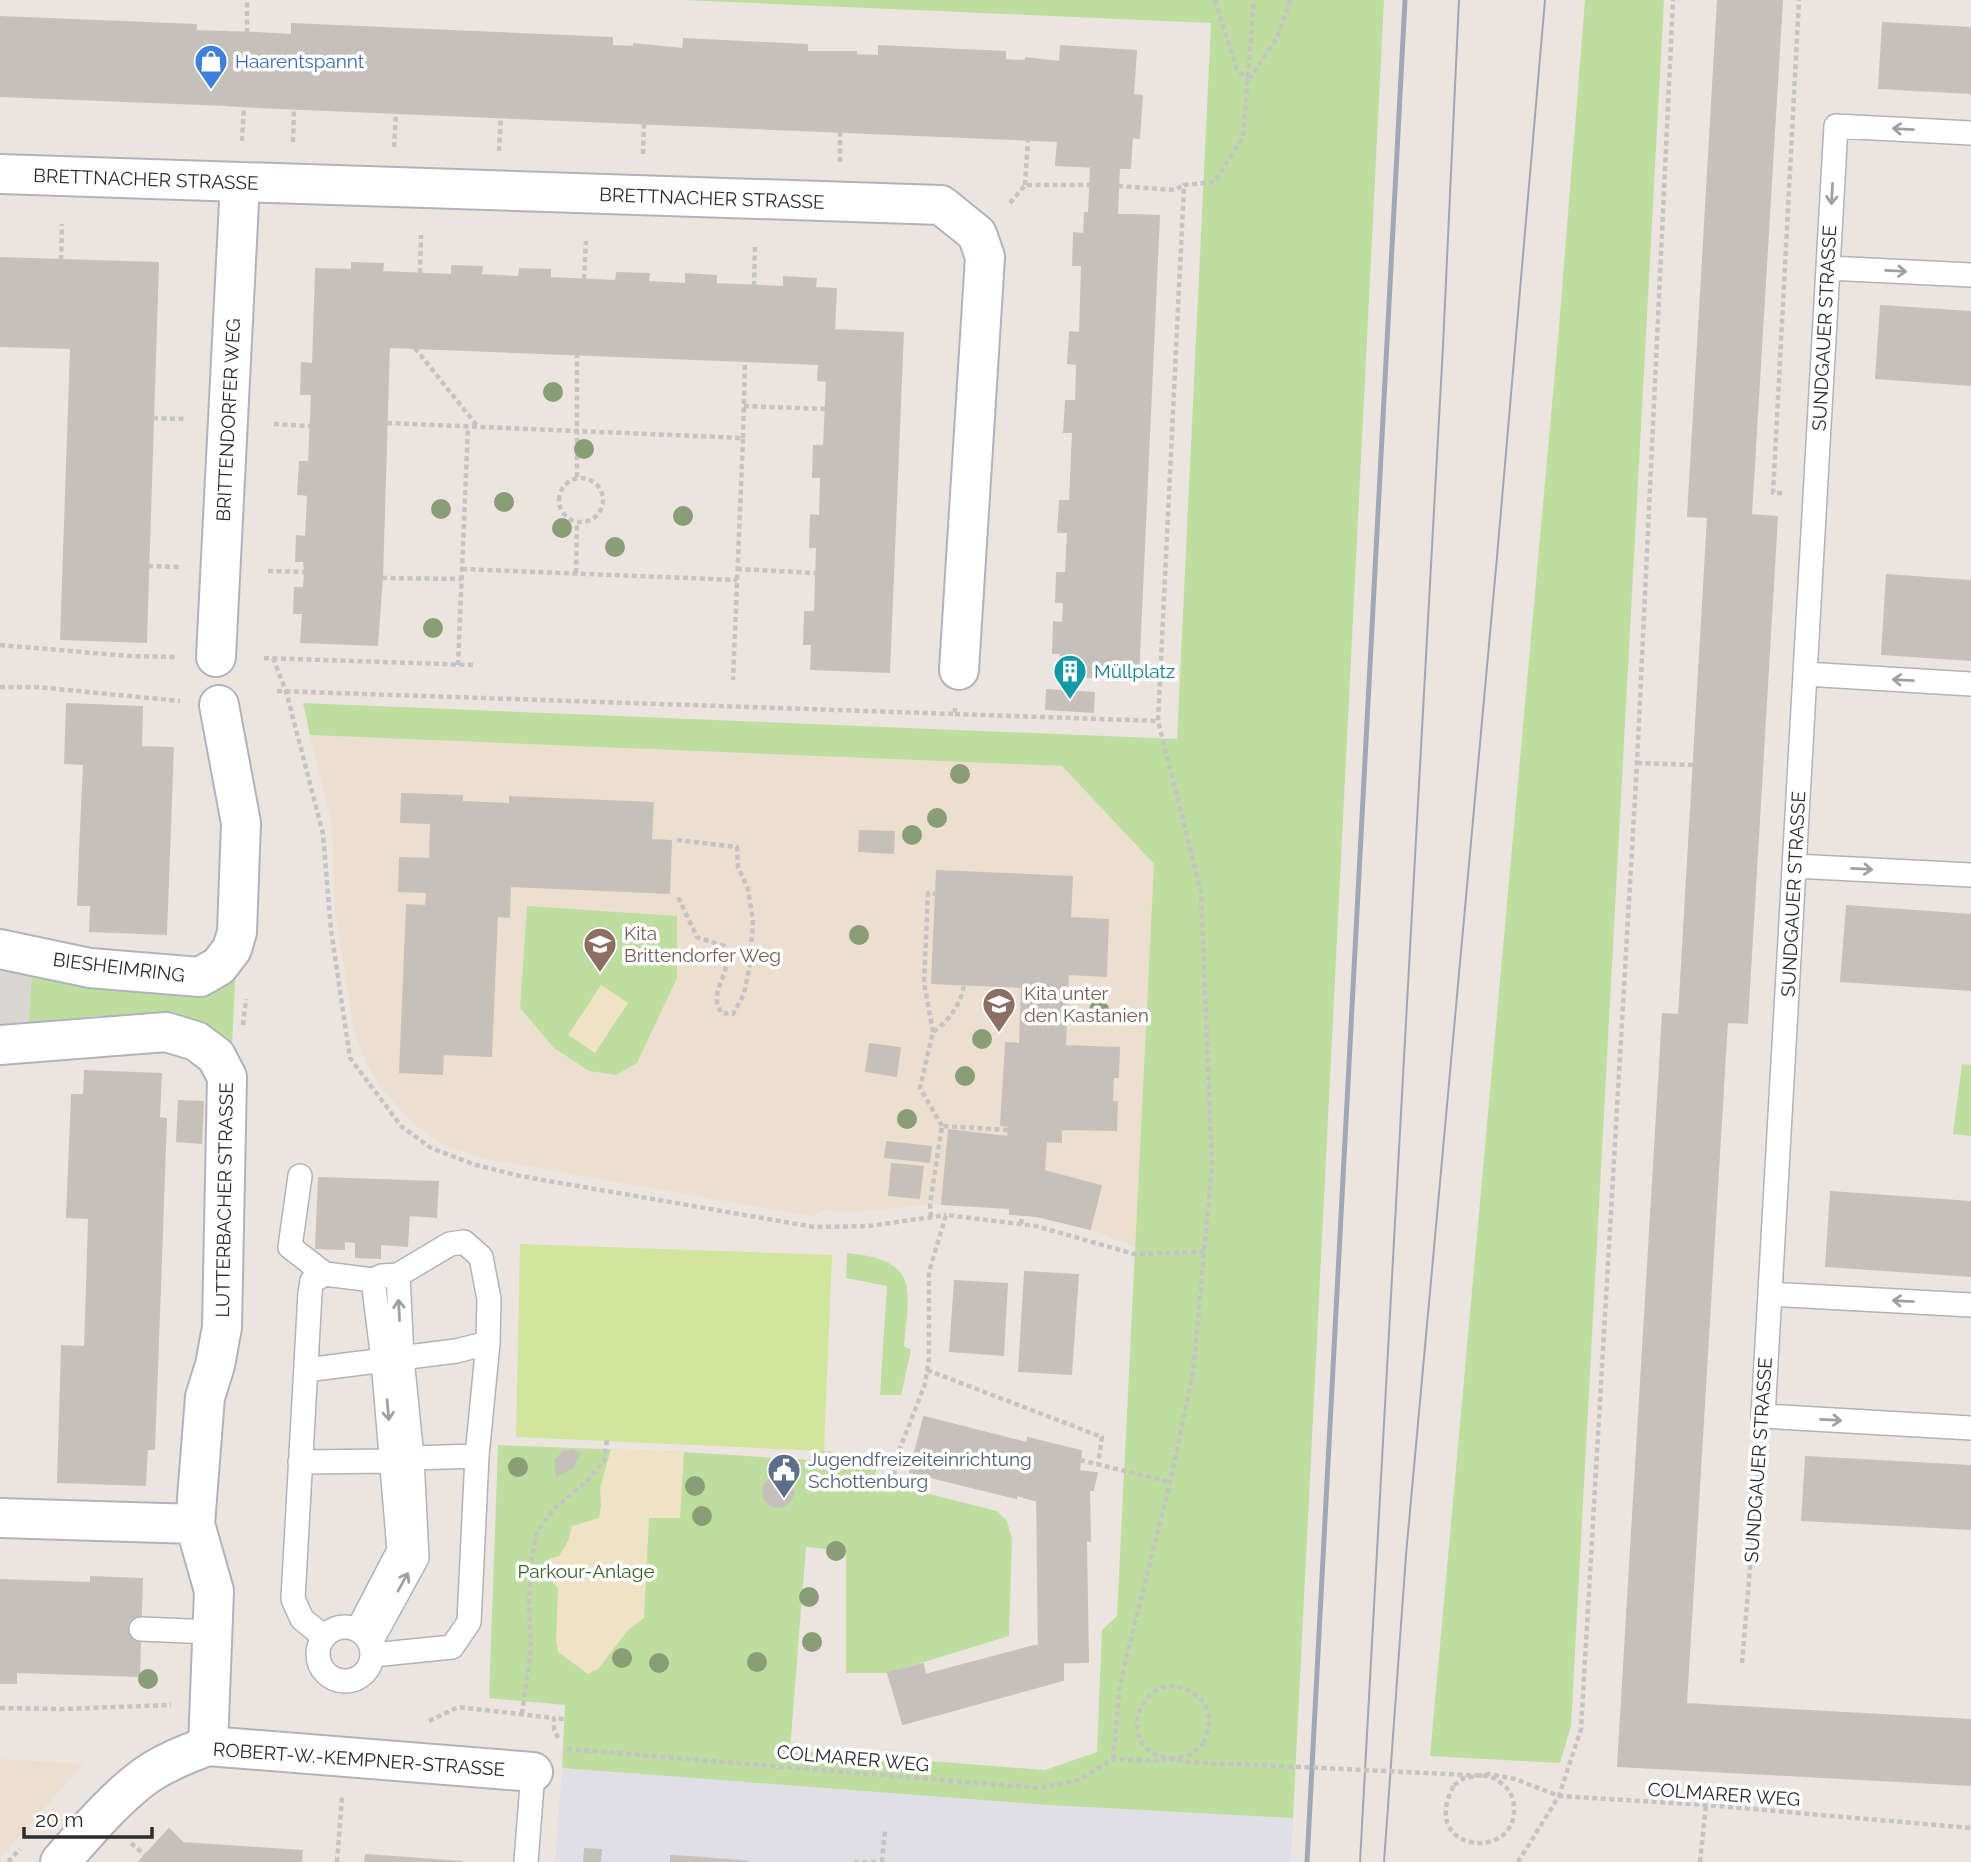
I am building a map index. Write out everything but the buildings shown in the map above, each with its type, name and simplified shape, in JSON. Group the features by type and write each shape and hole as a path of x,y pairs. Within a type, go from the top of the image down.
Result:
{"street":[{"name":"BRETTNACHER STRASSE","path":"0,174 942,205 977,234 985,257 959,670"},
{"name":"BRITTENDORFER WEG","path":"216,657 240,182"},
{"name":"BIESHEIMRING","path":"0,948 90,968 175,975 200,976 219,966 232,949 237,932 241,823 219,705"},
{"name":"LUTTERBACHER STRASSE","path":"0,1045 166,1032 195,1041 216,1056 227,1077 222,1327 215,1365 205,1397 195,1524 214,1591 208,1746"},
{"path":"0,1518 195,1524"},
{"name":"ROBERT-W.-KEMPNER-STRASSE","path":"60,1862 101,1817 144,1777 182,1755 208,1746 533,1772"}],"lane":[{"name":"SUNDGAUER STRASSE","path":"1763,1416 1836,126 1971,133"},
{"path":"1828,268 1971,275"},
{"path":"1805,674 1971,684"},
{"path":"1794,866 1971,875"},
{"path":"300,1177 290,1247 325,1274 373,1280 382,1276 398,1275 450,1244 464,1242 481,1257 489,1298 488,1343 477,1456 469,1622 452,1647 367,1642 339,1626 323,1636 317,1653 322,1670 335,1680 352,1681 367,1671 367,1642 417,1558 402,1460 392,1359 373,1280"},
{"path":"323,1636 302,1619 293,1599 312,1281 325,1274"},
{"path":"392,1359 398,1275"},
{"path":"1770,1294 1971,1305"},
{"path":"306,1370 456,1351 488,1343"},
{"path":"1763,1416 1971,1428"},
{"path":"300,1462 477,1456"},
{"path":"141,1629 212,1632"},
{"path":"526,1862 533,1772"}],"path":[{"path":"247,0 247,33"},
{"path":"1215,0 1237,69 1248,79"},
{"path":"1118,186 1175,190 1184,185 1214,182 1243,137 1254,0"},
{"path":"1248,79 1277,38 1290,0"},
{"path":"1518,1862 1559,1796 1581,1729 1637,763 1672,0"},
{"path":"242,142 244,106"},
{"path":"293,144 294,108"},
{"path":"394,148 396,113"},
{"path":"499,152 501,117"},
{"path":"643,157 644,123"},
{"path":"839,164 840,131"},
{"path":"1010,203 1025,185 1028,140"},
{"path":"1025,185 1090,185"},
{"path":"1113,1759 1120,1684 1170,1482 1193,1373 1212,1166 1201,892 1158,721 1184,185"},
{"path":"61,260 62,224"},
{"path":"420,273 421,235"},
{"path":"584,279 586,241"},
{"path":"754,286 755,246"},
{"path":"415,348 479,428"},
{"path":"577,355 577,477"},
{"path":"733,680 744,361"},
{"path":"744,407 825,409"},
{"path":"153,418 188,419"},
{"path":"387,423 743,438"},
{"path":"274,424 310,426"},
{"path":"458,665 468,427"},
{"path":"577,477 594,482 599,487 603,504 600,512 593,518 577,522 562,512 559,503 564,486 577,477"},
{"path":"576,573 577,522"},
{"path":"148,566 180,567"},
{"path":"462,569 737,579"},
{"path":"737,569 816,573"},
{"path":"268,571 304,572"},
{"path":"382,578 461,579"},
{"path":"0,645 129,656 175,657"},
{"path":"264,658 473,665"},
{"path":"273,658 286,691 323,834 331,930 350,1058 401,1126 432,1148 476,1165 509,1173 814,1227 869,1226 946,1215 1036,1226 1134,1254 1204,1252"},
{"path":"955,715 959,670"},
{"path":"0,687 37,687 219,705"},
{"path":"277,691 1158,721"},
{"path":"1637,763 1694,765"},
{"path":"677,840 737,847 738,867 748,889 752,920 750,964 744,994 733,1014 721,1013 717,1002 728,954 724,946 697,937 678,897"},
{"path":"931,1217 930,1204 942,1126 920,1088 933,1032 924,983 928,893 936,894"},
{"path":"933,1032 945,1023 962,996 964,985"},
{"path":"942,1126 1009,1130"},
{"path":"892,1484 899,1451 925,1384 929,1272 946,1215"},
{"path":"1021,1224 1022,1215"},
{"path":"927,1370 1102,1437 1098,1464"},
{"name":"SUNDGAUER STRASSE","path":"1742,1663 1763,1416"},
{"path":"522,1714 531,1649 532,1558 537,1531 554,1509 587,1481 604,1461 607,1440"},
{"path":"1080,1460 1170,1482"},
{"name":"COLMARER WEG","path":"564,1719 554,1718 554,1729 563,1749 1039,1788 1079,1780 1113,1759 1157,1761 1190,1755 1203,1743 1209,1727 1209,1713 1201,1698 1187,1688 1172,1685 1152,1693 1139,1708 1139,1734 1146,1746 1157,1755 1175,1759 1231,1764 1489,1776 1506,1787 1512,1797 1514,1814 1507,1832 1499,1839 1477,1845 1458,1838 1450,1828 1445,1816 1446,1801 1454,1785 1464,1778 1489,1774 1515,1779 1559,1796 1706,1805 1971,1828"},
{"path":"0,1708 63,1709 209,1703"},
{"path":"337,1862 345,1758"},
{"path":"1700,1862 1706,1805"},
{"path":"854,1862 881,1862 885,1829"}],"shaded area":[{"name":"Kita Brittendorfer Weg","path":"310,735 1062,766 1154,864 1135,1247 1090,1229 1037,1216 1010,1214 1010,1208 930,1204 849,1213 826,1210 810,1216 487,1159 448,1147 413,1124 380,1087 355,1035 335,913 332,826"},
{"path":"0,968 32,973 28,1025 0,1027"},
{"path":"0,1759 84,1764 0,1858"},
{"path":"562,1768 1048,1805 1293,1818 1291,1862 555,1862"}],"green space":[{"name":"Parkour-Anlage","path":"683,0 1384,0 1293,1818 1048,1805 562,1768 565,1705 489,1698 498,1445 811,1460 811,1450 837,1453 854,1456 877,1467 874,1480 997,1511 1007,1521 1012,1539 1009,1636 888,1673 846,1673 846,1551 806,1547 790,1750 1045,1770 1097,1752 1102,1630 1117,1616 1154,864 1062,766 310,735 303,703 1177,739 1211,23"},
{"path":"1585,0 1664,0 1571,1726 1560,1763 1430,1756 1559,327"},
{"path":"527,906 677,916 677,978 637,1063 616,1075 589,1071 554,1048 520,1008"},
{"path":"236,964 232,1047 192,1022 96,1016 28,1025 32,973"},
{"path":"1962,1064 1971,1065 1971,1136 1953,1134"},
{"path":"520,1244 832,1255 824,1451 516,1437"},
{"path":"847,1253 887,1262 898,1270 905,1280 907,1308 904,1346 911,1350 901,1395 880,1395 887,1286 846,1278"}],"sand":[{"path":"601,985 628,1003 595,1053 568,1035"},
{"path":"611,1449 684,1452 680,1518 649,1518 644,1618 629,1629 598,1669 588,1674 558,1652 558,1588 542,1572 549,1559 559,1556 568,1541 572,1526 599,1518 600,1488"}],"tram line":[{"path":"1360,1862 1443,346 1459,0"},
{"path":"1384,1862 1406,1555 1545,0"}],"railway":[{"path":"1307,1862 1405,0"}],"place":[{"name":"Haarentspannt","path":"211,91"},
{"name":"Müllplatz","path":"1070,701"},
{"name":"Kita Brittendorfer Weg","path":"600,974"},
{"name":"Kita unter den Kastanien","path":"999,1034"},
{"name":"Jugendfreizeiteinrichtung Schottenburg","path":"784,1500"}]}
